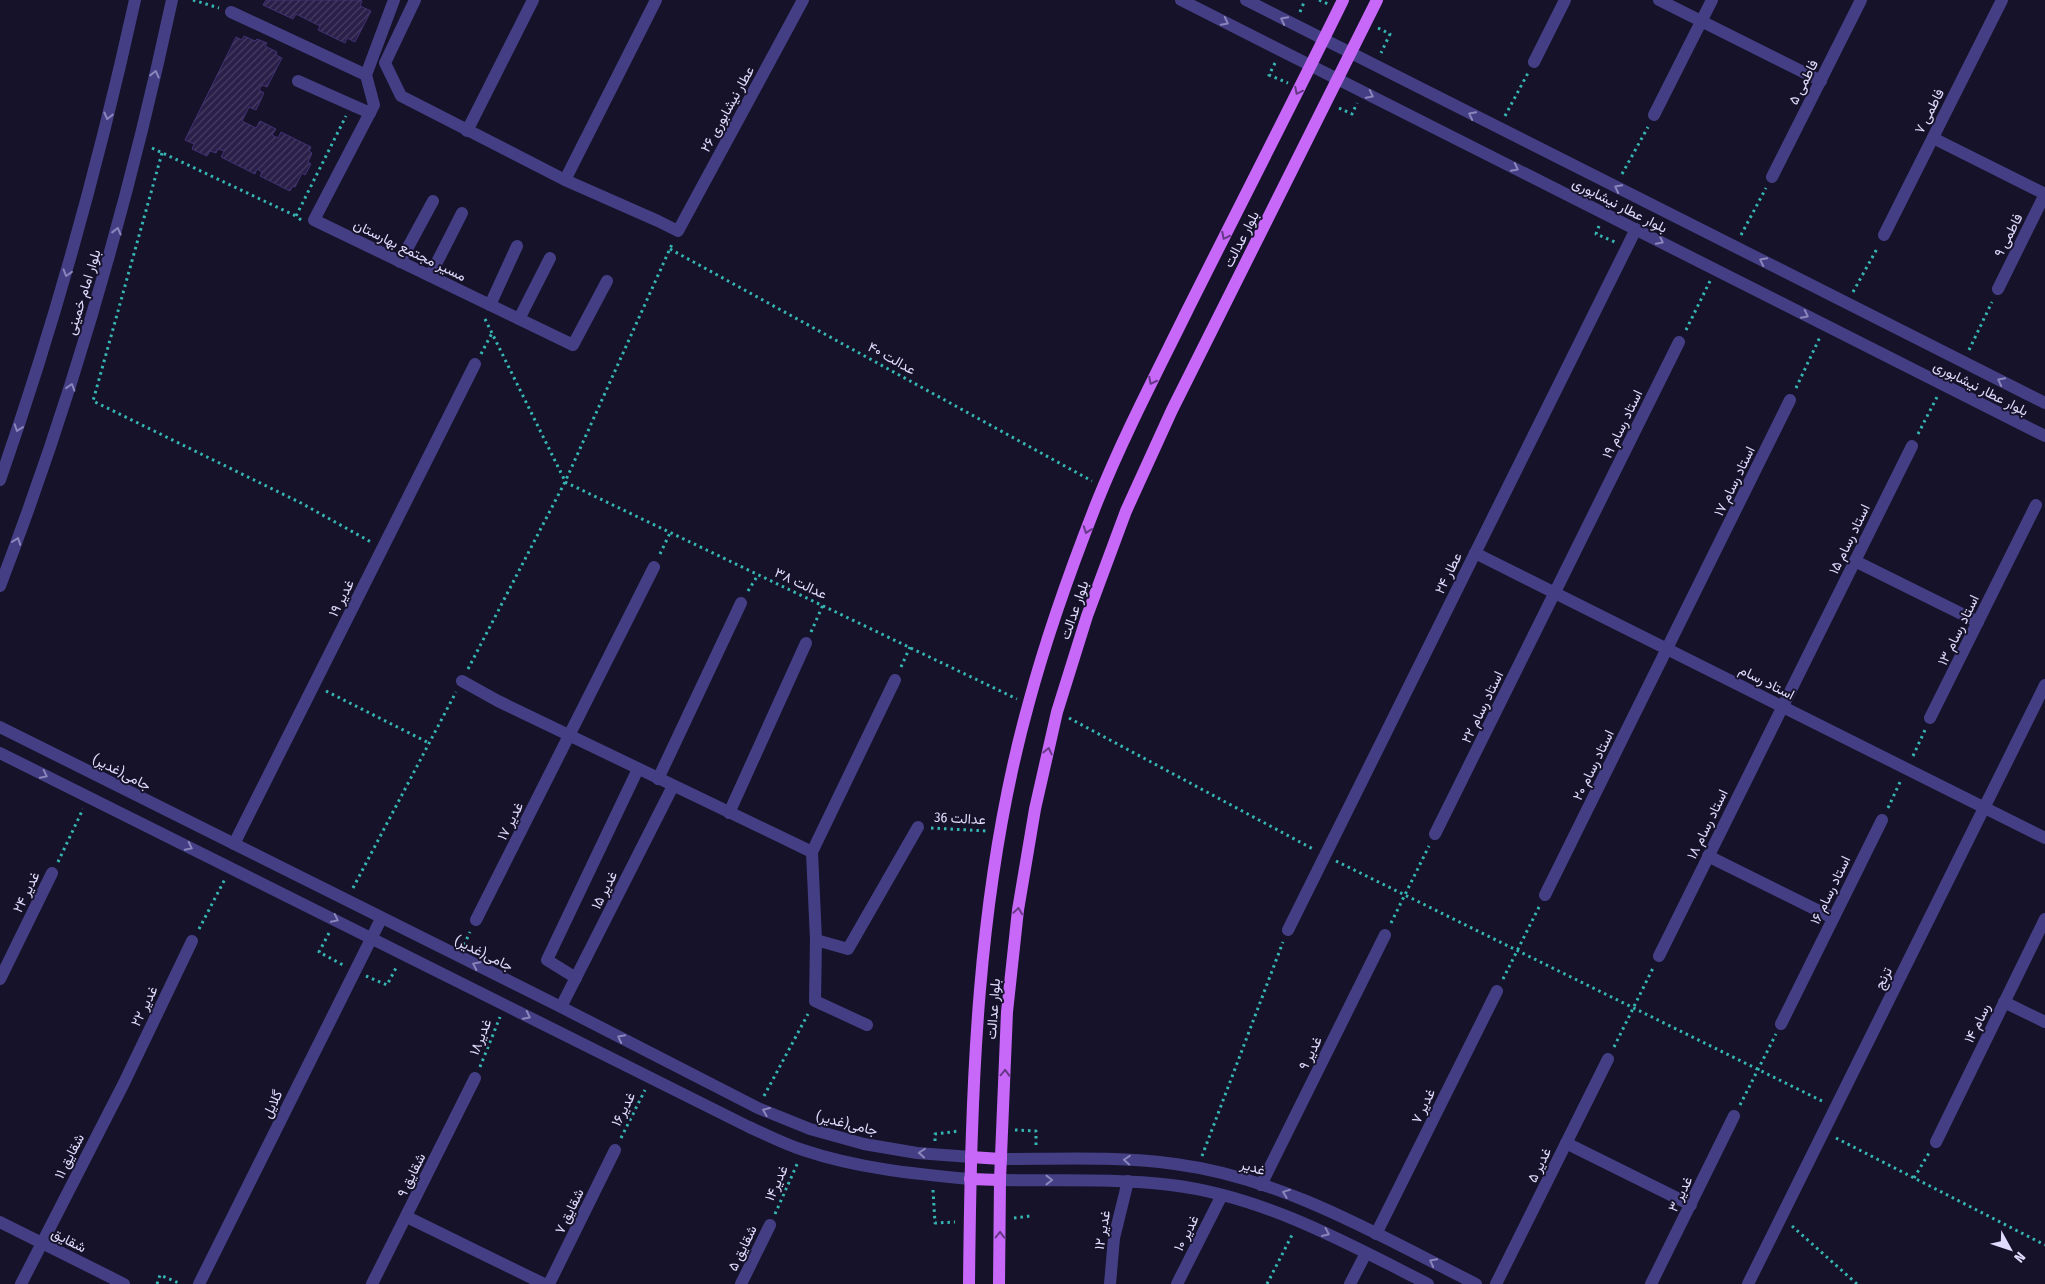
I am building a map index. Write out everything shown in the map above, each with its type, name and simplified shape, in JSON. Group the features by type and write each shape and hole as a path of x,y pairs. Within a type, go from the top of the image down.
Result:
{"main road":[{"name":"بلوار عدالت","path":"969,1284 970,1179 977,1010 988,906 1000,832 1028,704 1058,607 1104,487 1145,396 1343,0"},
{"name":"بلوار عدالت","path":"999,1284 1000,1180 1007,1012 1018,910 1035,809 1057,712 1087,616 1126,512 1172,410 1377,0"},
{"path":"971,1157 1001,1159"},
{"path":"970,1179 1000,1180"}],"street":[{"name":"بلوار امام خمینی","path":"0,480 34,384 79,231 135,0"},
{"name":"بلوار امام خمینی","path":"0,586 68,395 114,240 172,0"},
{"path":"231,12 366,75 394,0"},
{"path":"415,0 385,64 401,96 565,180 678,231"},
{"path":"467,131 533,0"},
{"path":"565,180 656,0"},
{"name":"عطار نیشابوری ۲۶","path":"678,231 803,0"},
{"name":"بلوار عطار نیشابوری","path":"1181,0 2045,436"},
{"name":"بلوار عطار نیشابوری","path":"1246,0 2045,403"},
{"path":"1534,62 1565,0"},
{"path":"1659,0 1820,80"},
{"path":"1654,115 1712,0"},
{"name":"فاطمی ۵","path":"1772,177 1861,0"},
{"name":"فاطمی ۷","path":"1884,235 2002,0"},
{"name":"مسیر مجتمع بهارستان","path":"366,75 374,105 314,220 573,345 607,281"},
{"path":"298,81 370,113"},
{"path":"1933,138 2045,194"},
{"name":"فاطمی ۹","path":"1998,289 2045,194"},
{"path":"400,262 432,201"},
{"path":"430,276 462,213"},
{"name":"عطار ۲۴","path":"1288,930 1636,229"},
{"path":"490,305 517,246"},
{"path":"519,319 550,258"},
{"name":"استاد رسام ۱۹","path":"1555,593 1679,342"},
{"name":"غدیر ۱۹","path":"234,844 475,364"},
{"name":"استاد رسام ۱۷","path":"1667,649 1790,400"},
{"name":"استاد رسام ۱۵","path":"1783,707 1912,446"},
{"name":"استاد رسام ۱۳","path":"1930,718 2036,505"},
{"name":"استاد رسام","path":"1475,553 2045,838"},
{"path":"1855,561 1978,622"},
{"name":"غدیر ۱۷","path":"476,920 654,568"},
{"name":"استاد رسام ۲۲","path":"1435,834 1555,593"},
{"path":"658,779 740,603"},
{"path":"729,813 806,643"},
{"name":"استاد رسام ۲۰","path":"1545,895 1667,649"},
{"path":"462,680 498,701 812,852"},
{"path":"867,1025 815,1001 816,940 812,852 894,680"},
{"name":"ترنج","path":"1748,1284 2045,685"},
{"name":"استاد رسام ۱۸","path":"1659,956 1783,707"},
{"name":"جامی(غدیر)","path":"0,727 381,919 561,1007 758,1108 810,1130 864,1144 917,1153 971,1157"},
{"path":"0,753 749,1128 803,1150 859,1164 905,1173 970,1179"},
{"path":"576,978 547,960 638,769"},
{"name":"غدیر ۱۵","path":"561,1007 673,786"},
{"name":"استاد رسام ۱۶","path":"1781,1024 1882,820"},
{"path":"816,940 848,949 918,827"},
{"path":"1708,856 1833,918"},
{"name":"غدیر ۲۴","path":"0,979 52,873"},
{"name":"رسام ۱۴","path":"1936,1142 2045,918"},
{"name":"گلایل","path":"199,1284 381,919"},
{"name":"غدیر ۹","path":"1261,1185 1385,935"},
{"name":"غدیر ۲۲","path":"124,1083 192,942"},
{"name":"غدیر ۷","path":"1376,1234 1497,991"},
{"path":"2004,1002 2045,1022"},
{"name":"غدیر ۵","path":"1496,1284 1608,1059"},
{"name":"شقایق ۹","path":"372,1284 475,1078"},
{"name":"شقایق ۱۱","path":"21,1284 124,1083"},
{"name":"غدیر ۳","path":"1651,1284 1734,1116"},
{"path":"1566,1143 1691,1205"},
{"name":"شقایق ۷","path":"549,1284 615,1150"},
{"name":"غدیر","path":"1001,1159 1122,1159 1175,1164 1228,1174 1303,1200 1476,1284"},
{"path":"1000,1180 1128,1181 1172,1185 1222,1195 1277,1212 1428,1284"},
{"name":"غدیر ۱۲","path":"1110,1284 1114,1238 1128,1181"},
{"name":"غدیر ۱۰","path":"1177,1284 1222,1195"},
{"path":"407,1217 544,1284"},
{"name":"شقایق","path":"0,1222 124,1284"},
{"name":"شقایق ۵","path":"741,1284 770,1225"},
{"path":"1350,1284 1366,1253"}],"path":[{"path":"193,0 231,12"},
{"path":"1499,128 1534,62"},
{"path":"139,142 296,216"},
{"path":"162,153 93,401 301,503 383,548"},
{"path":"1734,247 1772,177"},
{"path":"347,901 565,482 678,231"},
{"path":"1847,304 1884,235"},
{"name":"عدالت ۴۰","path":"670,249 1104,487"},
{"path":"1679,342 1716,270"},
{"path":"1963,362 1998,289"},
{"path":"1790,400 1825,325"},
{"path":"475,364 492,332"},
{"path":"1912,446 1943,385"},
{"name":"عدالت ۳۸","path":"565,482 1028,704"},
{"path":"654,568 670,532"},
{"path":"740,603 758,575"},
{"path":"806,643 822,605"},
{"path":"894,680 910,647"},
{"path":"314,685 429,743"},
{"path":"1057,712 1325,855 1836,1107"},
{"path":"1882,820 1930,718"},
{"path":"52,873 89,797"},
{"name":"عدالت 36","path":"918,827 1000,832"},
{"path":"1385,935 1435,834"},
{"path":"192,942 231,868"},
{"path":"1497,991 1545,895"},
{"path":"336,920 319,952 355,972 387,985 404,954"},
{"path":"458,956 476,920"},
{"path":"1197,1168 1288,930"},
{"path":"1608,1059 1659,956"},
{"path":"758,1108 815,1001"},
{"name":"غدیر۱۸","path":"475,1078 505,1005"},
{"path":"1734,1116 1781,1024"},
{"name":"غدیر۱۶","path":"615,1150 651,1078"},
{"path":"1824,1132 2045,1244"},
{"path":"1914,1178 1936,1142"},
{"name":"غدیر۱۴","path":"770,1225 803,1150"},
{"path":"1781,1216 1857,1284"},
{"path":"1267,1284 1299,1222"},
{"path":"157,1284 160,1275 181,1284"}],"building":[{"path":"266,0 359,0 362,1 360,6 371,11 355,42 347,38 345,43 318,30 320,26 296,14 293,19 263,5"},
{"path":"244,36 255,41 257,39 267,43 265,46 277,52 276,55 282,58 267,87 262,85 259,90 264,93 256,110 249,107 242,121 256,128 260,121 276,129 272,135 278,138 281,132 311,147 309,151 312,153 308,162 311,164 305,175 302,173 295,187 293,186 290,191 260,176 262,172 257,169 255,174 221,157 224,151 218,149 216,153 210,151 207,156 192,149 194,144 185,140 236,37 242,40"}]}
